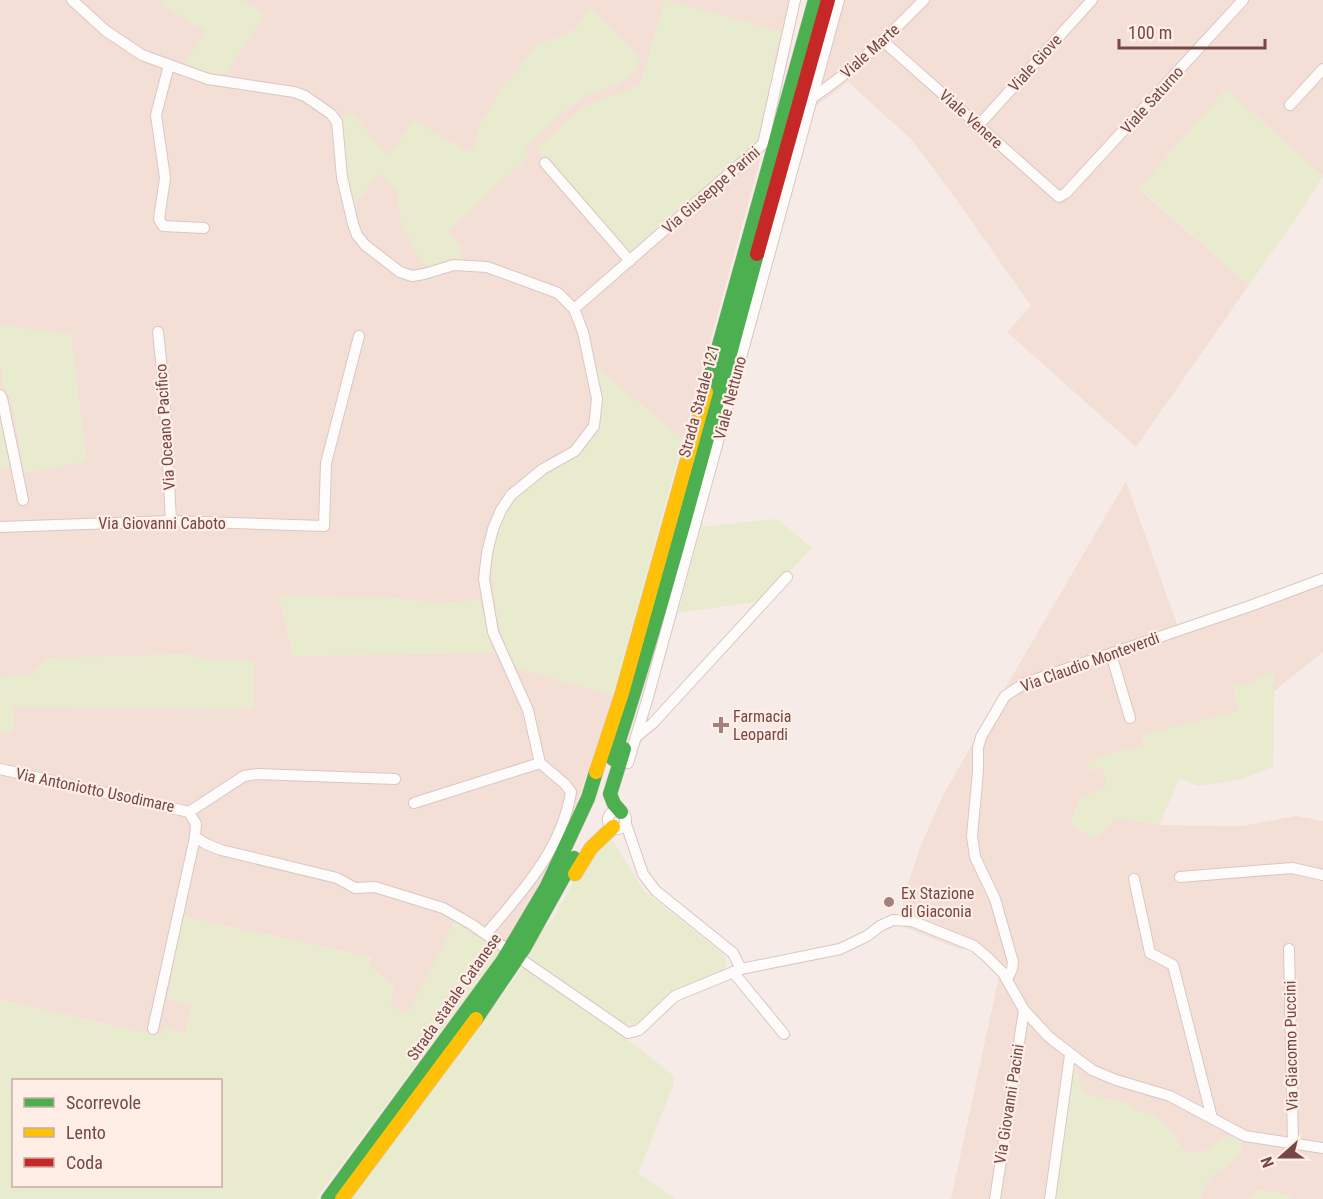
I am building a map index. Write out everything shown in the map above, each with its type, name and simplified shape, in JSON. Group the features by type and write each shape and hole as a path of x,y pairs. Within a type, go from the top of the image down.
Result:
{"main road":[{"path":"806,0 806,34"},
{"name":"Strada Statale 121","path":"591,805 815,0"},
{"name":"Strada Statale 121","path":"591,805 633,697 828,0"},
{"path":"542,921 564,896 586,854 617,814 610,794 629,736 633,697"},
{"name":"Strada statale Catanese","path":"342,1199 464,1035 542,921 583,840 591,805"},
{"name":"Strada statale Catanese","path":"328,1199 502,962 548,886 591,805"}],"street":[{"path":"72,0 124,45 142,55 208,79 294,92 305,96 331,114 339,129 342,177 357,235 365,245 400,272 412,276 454,265 488,267 558,294 574,309 583,332 597,399 594,426 575,451 543,469 511,495 501,510 493,529 484,579 492,632 528,710 540,763 571,792 566,814 539,869 486,934"},
{"name":"Via Giuseppe Parini","path":"574,309 763,144 795,0"},
{"name":"Viale Nettuno","path":"617,814 636,737 839,0"},
{"name":"Viale Marte","path":"813,97 831,85 883,41 924,0"},
{"name":"Viale Giove","path":"978,126 1092,0"},
{"name":"Viale Saturno","path":"1059,197 1066,193 1243,0"},
{"name":"Viale Venere","path":"883,41 1059,197"},
{"path":"170,64 156,115 165,178 159,219 163,226 204,228"},
{"path":"1290,105 1323,69"},
{"path":"545,163 630,261"},
{"name":"Via Oceano Pacifico","path":"158,332 164,388 171,522"},
{"name":"Via Giovanni Caboto","path":"0,527 171,522 324,526 326,463 359,336"},
{"path":"0,395 23,500"},
{"path":"636,737 652,723 787,577"},
{"name":"Via Claudio Monteverdi","path":"1007,979 1013,962 995,899 975,858 972,836 978,748 981,737 1005,696 1025,683 1323,579"},
{"path":"1111,654 1130,718"},
{"path":"414,803 540,763"},
{"name":"Via Antoniotto Usodimare","path":"0,769 189,812 244,776 258,774 395,779"},
{"path":"153,1029 195,837 196,825 189,812"},
{"path":"617,814 643,874 656,891 733,953 737,970 784,1034"},
{"path":"195,837 221,850 337,878 355,888 375,887 443,908 504,947"},
{"path":"1179,877 1292,868 1323,875"},
{"path":"1134,879 1150,953 1173,964 1212,1118"},
{"path":"525,962 628,1033 639,1030 675,996 737,970 840,949 867,936 880,926 897,920 912,921 974,946 1007,979 1024,1010 1049,1037 1092,1070 1116,1080 1170,1096 1245,1136 1323,1148"},
{"name":"Via Giacomo Puccini","path":"1289,949 1293,1143"},
{"name":"Via Giovanni Pacini","path":"995,1199 1024,1010"},
{"path":"1050,1199 1070,1055"}],"shaded area":[{"path":"0,0 800,0 790,52 683,439 595,367 598,426 591,440 580,452 545,473 514,667 613,695 581,792 568,825 540,882 500,952 478,936 474,937 456,919 408,1015 390,1006 394,987 369,966 371,957 183,917 168,999 192,1005 185,1034 166,1028 161,1036 0,998"},
{"path":"836,0 1323,0 1323,176 1226,90 1139,189 1249,285 1136,447 1007,332 1031,306 912,140 848,82 816,106"},
{"path":"1126,481 1178,627 1323,574 1323,652 1274,691 1273,767 1241,779 1198,786 1179,778 1159,825 1242,826 1296,816 1323,821 1323,1199 1291,1199 1290,1195 1258,1190 1250,1199 1200,1199 1210,1176 1226,1167 1222,1138 1207,1151 1190,1153 1183,1149 1167,1126 1156,1117 1138,1111 1124,1102 1090,1096 1082,1090 1075,1065 1054,1199 951,1199 999,976 972,949 959,949 899,925 906,889 921,845 944,793"}],"green space":[{"path":"164,0 242,0 264,15 226,74 207,72 185,65 205,31 161,4"},
{"path":"665,0 782,32 773,60 777,63 760,140 632,255 536,149 585,106 640,85"},
{"path":"590,8 640,58 634,74 617,84 587,95 563,112 524,149 529,156 448,231 460,246 462,261 429,266 422,263 401,223 397,192 380,173 352,208 340,121 349,111 389,156 413,120 467,151 474,150 481,122 491,109 503,85 520,68 536,45 566,35 576,28"},
{"path":"1226,89 1323,176 1249,285 1139,188"},
{"path":"0,325 71,334 87,461 25,473 11,399 3,387 0,364"},
{"path":"594,366 683,439 613,695 514,667 500,627 493,582 496,539 503,518 514,500 524,489 552,468 584,449 595,435 598,426 598,406"},
{"path":"0,420 10,467 0,469"},
{"path":"777,519 812,548 762,601 678,613 701,527"},
{"path":"279,596 384,597 441,603 480,600 493,653 293,656"},
{"path":"185,654 208,660 254,660 254,709 13,707 13,731 0,732 0,677 33,674 48,658"},
{"path":"1273,671 1273,767 1241,779 1198,786 1179,778 1159,825 1116,818 1095,839 1070,824 1080,799 1107,786 1102,767 1089,770 1086,763 1109,754 1144,746 1142,735 1238,711 1233,684 1246,685"},
{"path":"610,837 644,891 722,953 727,961 724,971 668,995 634,1026 624,1025 527,959 541,931 554,918 585,860"},
{"path":"183,917 371,957 369,966 394,987 390,1006 408,1014 456,919 474,937 478,936 500,952 316,1199 0,1199 0,998 161,1036 165,1028 185,1034 192,1005 168,999"},
{"path":"523,967 638,1047 674,1076 673,1086 638,1173 676,1199 351,1199"},
{"path":"1072,1064 1075,1065 1082,1090 1090,1096 1124,1102 1138,1111 1156,1117 1167,1126 1183,1149 1190,1153 1207,1151 1222,1138 1234,1136 1243,1144 1241,1152 1230,1164 1208,1180 1200,1199 1054,1199"},
{"path":"1258,1190 1290,1195 1291,1199 1250,1199"}],"traffic: fast":[{"path":"706,392 815,0"},
{"path":"613,759 670,571 757,254"},
{"path":"621,812 614,804 610,794 624,749"},
{"path":"328,1199 502,962 547,886 588,798 596,772"},
{"path":"476,1019 524,948 574,858"}],"traffic: slow":[{"path":"596,772 622,693 706,392"},
{"path":"575,874 591,848 613,827"},
{"path":"342,1199 476,1019"}],"traffic: jam":[{"path":"757,254 828,0"}],"place":[{"name":"Farmacia Leopardi","path":"721,725"},
{"name":"Ex Stazione di Giaconia","path":"889,902"}]}
